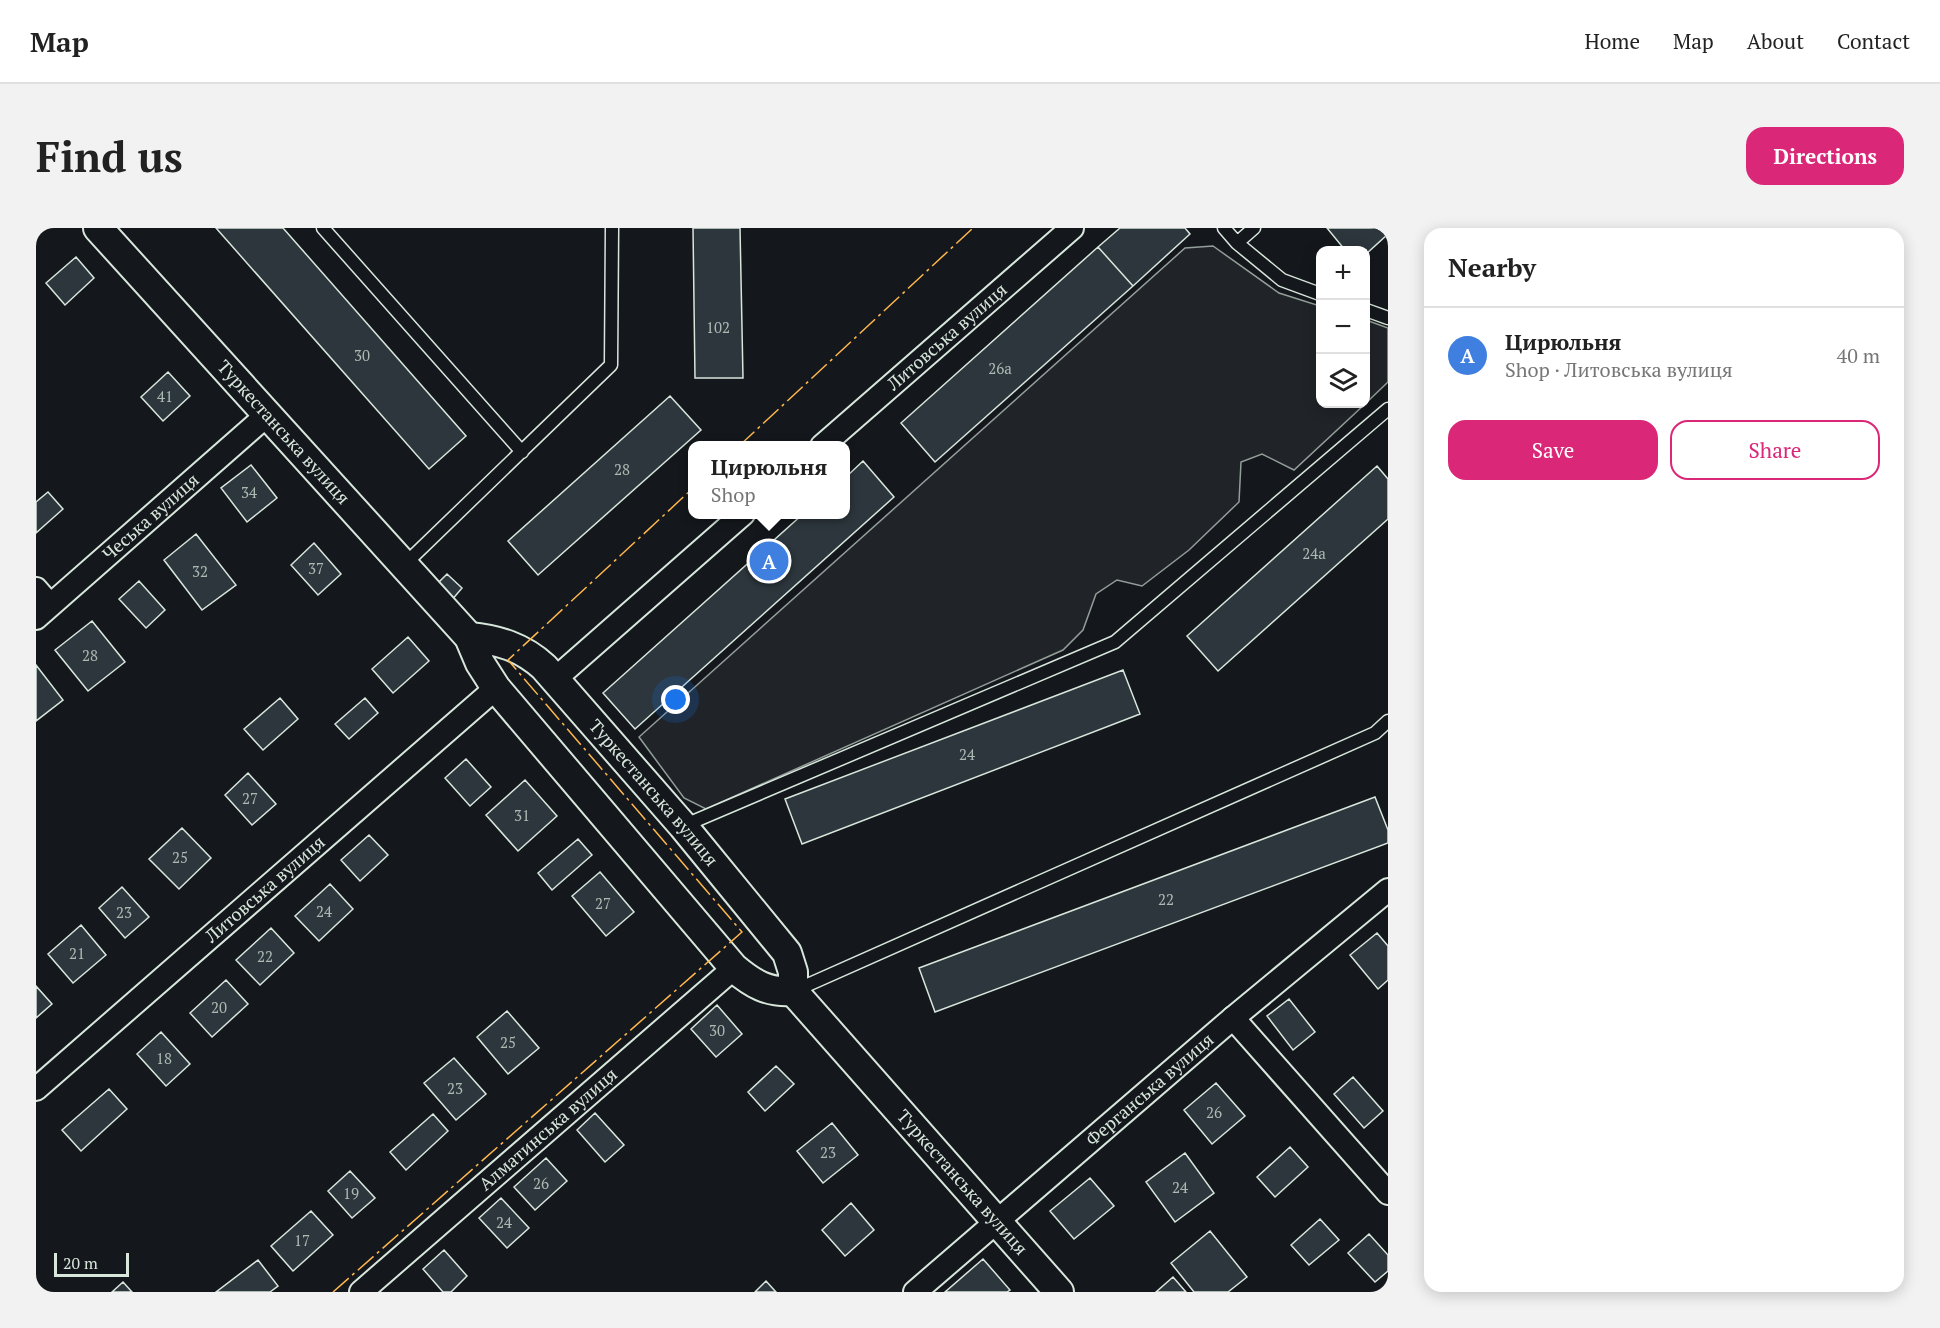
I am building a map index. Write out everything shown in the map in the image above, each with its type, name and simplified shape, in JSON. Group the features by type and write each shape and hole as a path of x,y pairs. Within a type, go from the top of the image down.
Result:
{"street":[{"name":"Туркестанська вулиця","path":"98,228 469,637 480,663 496,688 734,968 751,982 766,989 793,992"},
{"name":"Литовська вулиця","path":"828,441 1072,228"},
{"name":"Чеська вулиця","path":"41,604 267,415"},
{"path":"555,679 737,519"},
{"name":"Туркестанська вулиця","path":"469,637 499,642 517,648 533,657 555,679 683,826 787,954 793,972 793,992 1059,1292"},
{"name":"Литовська вулиця","path":"36,1089 496,688"},
{"name":"Ферганська вулиця","path":"915,1292 1233,1018 1388,890"},
{"name":"Алматинська вулиця","path":"361,1292 734,968"},
{"path":"1233,1018 1388,1193"}],"lane":[{"path":"322,228 522,452"},
{"path":"403,566 611,365 612,228"},
{"path":"1224,228 1237,243 1282,280 1316,293"},
{"path":"1237,243 1254,228"},
{"path":"1370,312 1388,318"},
{"path":"683,826 1115,642 1388,409"},
{"path":"793,992 1375,733 1388,721"}],"shaded area":[{"path":"1213,246 1279,293 1316,305 1316,408 1361,408 1294,470 1262,454 1241,462 1239,502 1189,550 1142,586 1117,580 1096,594 1083,630 1063,650 706,809 684,798 639,737 1185,248"},
{"path":"1370,321 1388,328 1388,382 1370,399"}],"building":[{"path":"216,228 283,228 466,436 429,469"},
{"path":"693,228 740,228 743,378 695,378"},
{"path":"1120,228 1185,228 1190,234 1133,286 1098,247"},
{"path":"1327,228 1388,228 1388,234 1370,250 1370,246 1342,246"},
{"path":"1098,247 1133,286 935,462 901,423"},
{"path":"76,257 94,278 65,305 46,283"},
{"path":"168,372 190,396 163,421 141,397"},
{"path":"670,396 701,430 538,575 508,541"},
{"path":"863,461 894,497 635,729 603,693 797,519 850,519 850,473"},
{"path":"251,465 277,498 247,522 221,488"},
{"path":"1377,466 1388,479 1388,519 1218,671 1187,636"},
{"path":"48,492 63,509 36,533 36,502"},
{"path":"196,534 236,585 202,610 164,560"},
{"path":"314,543 341,574 318,595 291,565"},
{"path":"447,574 462,588 451,601 435,586"},
{"path":"139,581 165,610 146,628 119,599"},
{"path":"92,621 125,662 88,691 55,650"},
{"path":"408,637 429,661 393,693 372,669"},
{"path":"36,665 63,700 36,721"},
{"path":"1123,670 1140,714 802,844 785,799"},
{"path":"280,698 298,719 263,750 244,729"},
{"path":"365,698 378,713 349,739 335,724"},
{"path":"466,759 491,787 470,806 445,778"},
{"path":"248,773 276,804 252,825 225,795"},
{"path":"525,780 557,816 518,851 486,815"},
{"path":"1375,797 1388,830 1388,843 935,1012 919,968"},
{"path":"182,828 211,858 179,889 149,859"},
{"path":"369,835 388,855 360,881 341,860"},
{"path":"578,839 592,855 552,890 538,873"},
{"path":"600,872 634,912 606,936 572,896"},
{"path":"330,884 353,909 319,941 295,916"},
{"path":"122,887 149,917 125,938 99,908"},
{"path":"81,925 106,955 73,983 48,954"},
{"path":"271,928 294,953 260,985 236,960"},
{"path":"1377,933 1388,946 1388,980 1378,989 1350,955"},
{"path":"226,980 248,1004 212,1037 190,1013"},
{"path":"36,986 52,1004 36,1018"},
{"path":"1289,999 1315,1032 1293,1050 1267,1016"},
{"path":"717,1005 742,1034 716,1057 691,1029"},
{"path":"507,1011 539,1048 508,1074 477,1037"},
{"path":"161,1032 190,1064 166,1086 137,1054"},
{"path":"454,1058 486,1094 456,1120 424,1083"},
{"path":"776,1066 794,1084 765,1111 748,1092"},
{"path":"1353,1077 1383,1111 1364,1128 1334,1094"},
{"path":"1216,1083 1245,1116 1212,1144 1184,1110"},
{"path":"109,1089 127,1109 81,1151 62,1130"},
{"path":"595,1113 624,1145 605,1162 577,1130"},
{"path":"433,1114 448,1131 406,1170 390,1152"},
{"path":"832,1123 858,1155 823,1183 797,1151"},
{"path":"1290,1147 1308,1167 1275,1197 1257,1177"},
{"path":"1185,1153 1214,1193 1175,1222 1146,1182"},
{"path":"546,1158 567,1181 535,1210 514,1187"},
{"path":"350,1171 375,1198 352,1218 328,1191"},
{"path":"1090,1178 1114,1206 1074,1239 1050,1211"},
{"path":"501,1198 529,1228 507,1248 479,1218"},
{"path":"851,1203 874,1230 845,1256 822,1230"},
{"path":"311,1211 333,1235 293,1271 271,1246"},
{"path":"1320,1219 1339,1240 1309,1265 1291,1245"},
{"path":"1210,1231 1247,1277 1228,1292 1194,1292 1171,1263"},
{"path":"1369,1234 1388,1255 1388,1271 1375,1282 1348,1253"},
{"path":"444,1250 467,1276 451,1292 443,1292 423,1269"},
{"path":"983,1259 1010,1290 1007,1292 945,1292"},
{"path":"258,1260 278,1286 270,1292 216,1292"},
{"path":"1173,1277 1186,1292 1156,1292"},
{"path":"766,1281 776,1292 755,1292"},
{"path":"123,1282 132,1292 112,1292"}],"power":[{"path":"744,441 973,228"},
{"path":"333,1292 742,932 508,660 688,493"}],"place":[{"name":"Цирюльня","path":"769,561"}]}
